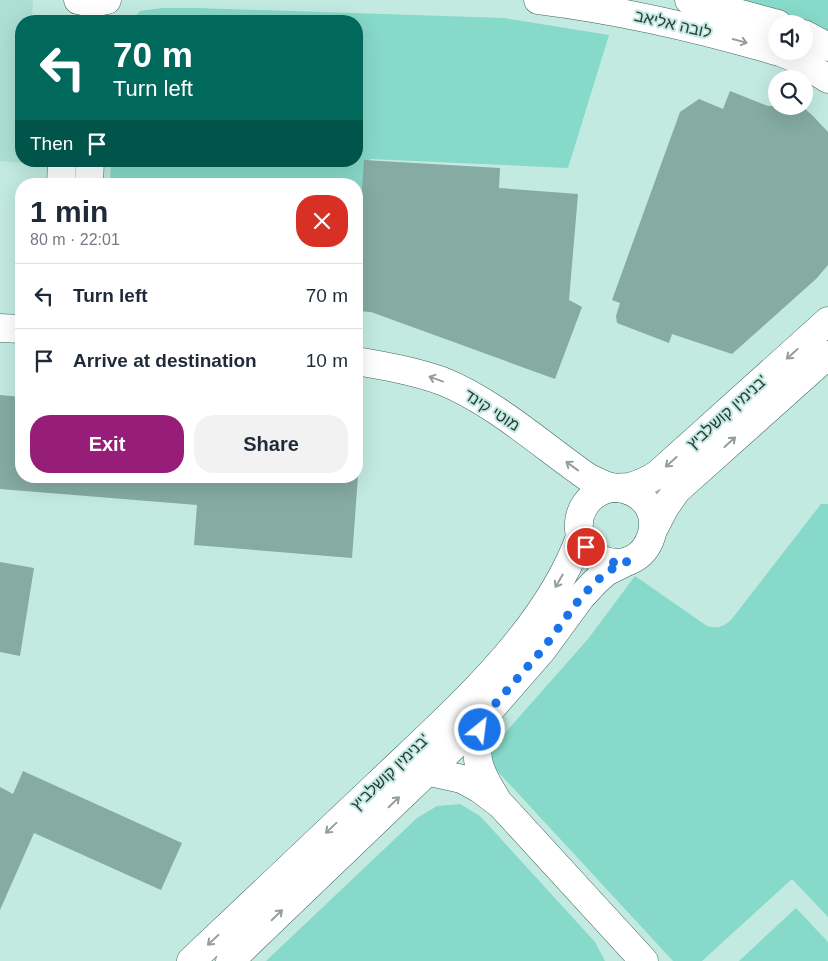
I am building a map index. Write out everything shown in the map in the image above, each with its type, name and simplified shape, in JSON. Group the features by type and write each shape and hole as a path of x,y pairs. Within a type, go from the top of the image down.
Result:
{"street":[{"path":"68,0 71,15"},
{"path":"78,0 92,3 107,0"},
{"path":"107,15 114,0"},
{"name":"לובה אליאב","path":"538,0 641,17 717,34 768,48"},
{"name":"לובה אליאב","path":"689,0 768,21"},
{"path":"813,39 828,47"},
{"name":"לובה אליאב","path":"798,60 828,80"},
{"name":"בנימין קושלביץ'","path":"617,488 641,483 658,474 828,321"},
{"path":"0,328 15,329"},
{"name":"בנימין קושלביץ'","path":"653,530 665,507 677,490 828,355"},
{"name":"מוטי קינד","path":"363,362 414,372 458,388 486,404 590,478 601,484 617,488"},
{"path":"617,488 633,492 645,502 652,516 653,530 646,549 638,556 618,563 602,560 589,551 580,538 579,522 581,511 587,502 599,492 617,488"},
{"name":"בנימין קושלביץ'","path":"191,961 474,690 518,642 538,614 562,576 580,538"},
{"name":"בנימין קושלביץ'","path":"230,961 482,719 543,649 581,597 606,572 628,561"},
{"path":"482,719 476,751 485,780 501,806"},
{"path":"426,772 462,779 480,789 501,806 644,961"}],"shaded area":[{"path":"0,0 33,0 32,15 15,15 15,162 0,161"}],"green space":[{"path":"723,0 828,0 828,41 813,30 813,15 775,15 763,9"},
{"path":"162,8 197,8 504,18 609,35 568,168 370,159 363,210 363,178 110,178 111,167 363,167 363,15 136,15 140,11"},
{"path":"821,504 828,504 828,917 792,879 702,961 673,961 488,761 497,742 588,639 635,576 707,626 723,626 731,620"},
{"path":"460,804 480,816 595,942 605,961 266,961 417,818 437,806"},
{"path":"796,908 828,942 828,961 739,961"}],"building":[{"path":"730,91 768,106 768,115 812,115 828,132 828,265 816,279 732,354 672,334 669,343 617,323 616,316 620,303 612,300 680,112 699,99 723,109"},
{"path":"364,160 500,168 499,188 578,194 569,300 582,307 555,379 371,312 363,311"},
{"path":"0,395 15,396 15,483 357,483 352,558 194,545 197,505 0,489"},
{"path":"0,562 34,568 20,656 0,652"},
{"path":"23,771 182,843 161,890 34,833 0,910 0,787 13,794"}],"route":[{"path":"480,730 482,719 543,649 581,597 606,572 628,561 618,563 607,562 593,555 586,547"}]}
